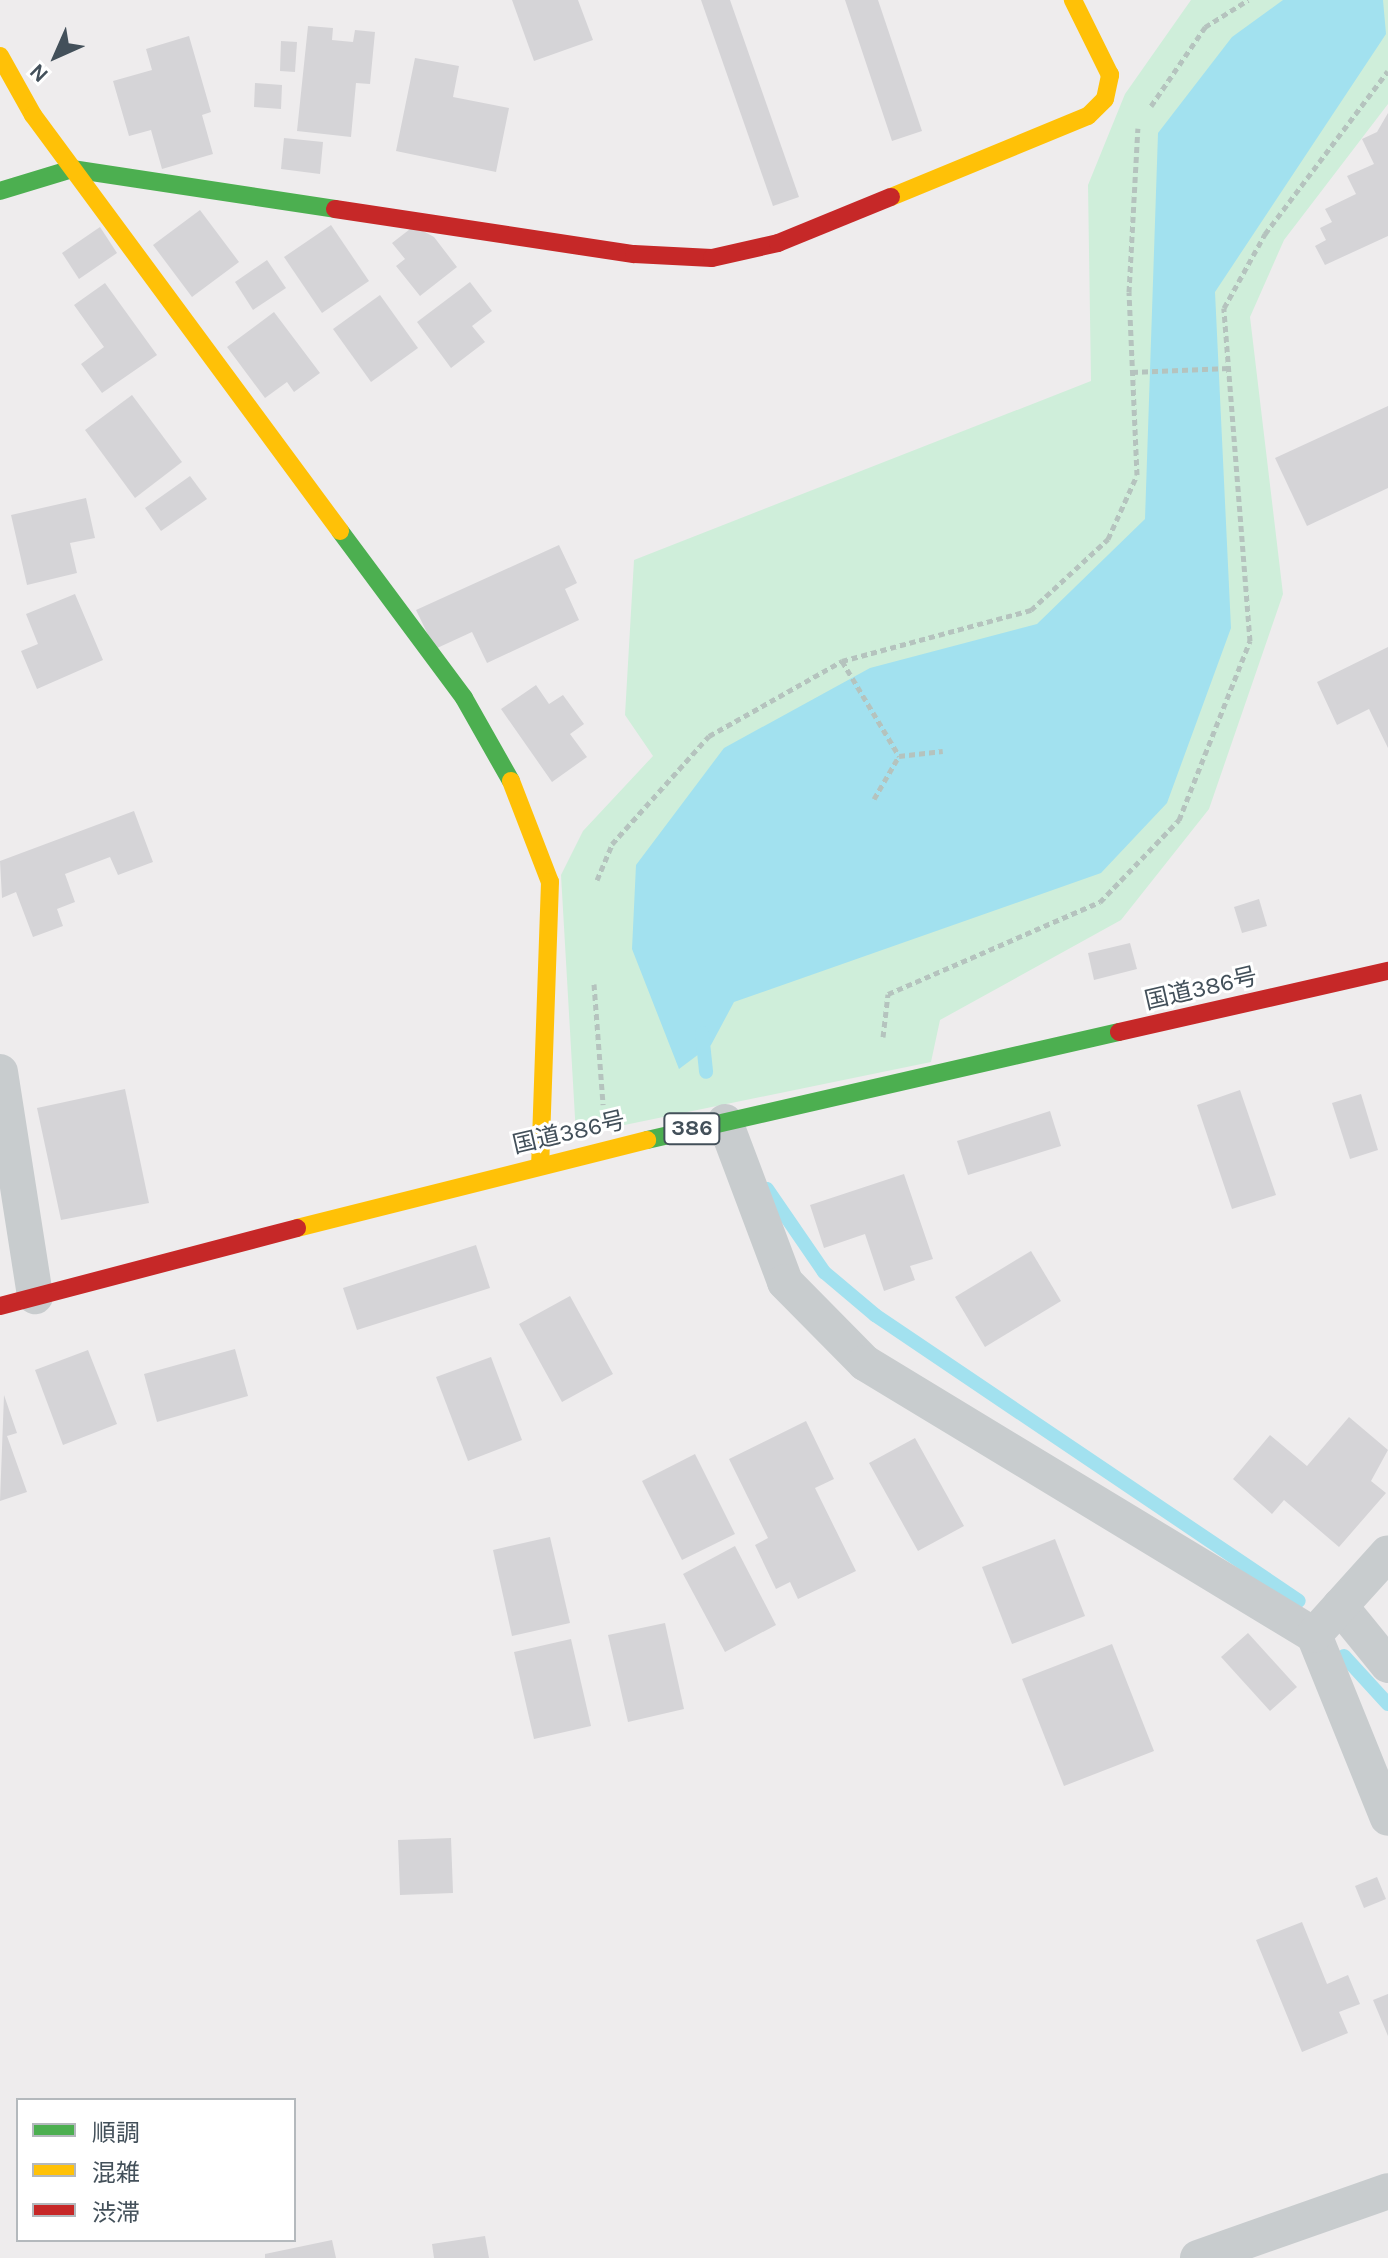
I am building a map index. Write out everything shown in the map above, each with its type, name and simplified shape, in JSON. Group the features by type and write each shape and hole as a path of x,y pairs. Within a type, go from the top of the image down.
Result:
{"main road":[{"path":"0,191 72,169 634,254 712,258 778,243 1088,116 1105,99 1110,75 1073,0"},
{"path":"0,56 72,169 464,698 519,795 550,882 540,1164"},
{"name":"国道386号","path":"0,1306 540,1164 1388,971"}],"street":[{"path":"0,1072 35,1296"},
{"path":"725,1122 785,1282 865,1363 1314,1635 1388,1818"},
{"path":"1314,1635 1388,1553"},
{"path":"1340,1606 1388,1665"},
{"path":"1198,2258 1388,2191"}],"path":[{"path":"594,886 612,844 709,736 842,661 1031,610 1108,539 1137,475 1132,372 1138,125 1205,27 1248,0"},
{"path":"872,1040 888,1036 888,994 1100,902 1179,820 1250,641 1224,308 1265,234 1388,71"},
{"path":"1132,372 1229,368"},
{"path":"842,661 899,756"},
{"path":"899,756 943,751"},
{"path":"874,799 899,756"},
{"path":"593,974 604,1107 612,1105"}],"green space":[{"path":"1191,0 1388,0 1388,104 1284,240 1250,317 1283,594 1209,809 1121,920 940,1020 931,1062 576,1135 561,875 583,831 653,756 625,715 634,560 1091,381 1088,185 1125,94"}],"water":[{"path":"1283,0 1383,0 1386,34 1215,292 1231,628 1167,803 1101,873 734,1002 711,1045 679,1069 632,949 636,865 724,748 870,668 1037,624 1145,519 1158,133 1232,37"}],"building":[{"path":"512,0 578,0 593,40 534,61"},
{"path":"701,0 730,0 799,197 773,206"},
{"path":"845,0 878,0 922,131 892,141"},
{"path":"308,26 333,28 332,40 353,42 355,30 375,32 370,84 356,83 351,137 297,131"},
{"path":"189,36 211,112 202,115 213,154 162,169 151,130 129,136 113,81 152,70 146,49"},
{"path":"281,41 297,42 295,72 280,71"},
{"path":"415,58 459,66 453,97 509,108 496,172 396,151"},
{"path":"255,83 282,85 281,109 254,107"},
{"path":"1388,113 1388,236 1325,265 1315,246 1326,240 1320,228 1332,222 1325,209 1356,194 1347,176 1374,164 1362,139 1377,132"},
{"path":"284,138 323,142 320,174 281,169"},
{"path":"200,210 239,262 192,297 153,245"},
{"path":"331,225 369,281 322,313 284,257"},
{"path":"414,226 434,237 457,267 420,296 396,266 405,259 392,243"},
{"path":"100,227 117,253 79,279 62,253"},
{"path":"267,260 286,288 253,310 235,282"},
{"path":"470,282 492,311 472,326 485,342 451,368 417,322"},
{"path":"105,283 157,355 102,393 81,364 104,347 74,305"},
{"path":"380,295 418,348 371,382 333,329"},
{"path":"274,312 320,373 294,392 287,382 265,398 227,347"},
{"path":"132,395 182,462 135,498 85,430"},
{"path":"1388,406 1388,488 1307,526 1275,458"},
{"path":"190,476 207,499 161,531 145,508"},
{"path":"86,498 95,538 70,543 77,573 27,585 11,515"},
{"path":"559,545 577,583 565,589 579,620 487,663 472,632 435,649 416,610"},
{"path":"75,594 103,660 37,689 21,651 38,644 26,614"},
{"path":"1388,647 1388,748 1369,709 1337,725 1317,682"},
{"path":"536,685 549,704 563,695 584,724 570,734 587,757 552,782 501,709"},
{"path":"134,811 153,862 118,875 110,857 65,874 75,902 57,909 63,926 33,937 16,892 2,898 0,861"},
{"path":"1259,899 1267,926 1242,933 1234,907"},
{"path":"1130,943 1137,969 1094,980 1088,953"},
{"path":"125,1089 149,1203 61,1220 37,1108"},
{"path":"1240,1090 1276,1195 1232,1209 1197,1105"},
{"path":"1361,1094 1378,1150 1350,1159 1332,1103"},
{"path":"1050,1111 1061,1146 968,1175 957,1141"},
{"path":"904,1174 933,1259 910,1266 915,1280 884,1291 865,1234 824,1248 810,1205"},
{"path":"476,1245 490,1288 357,1330 343,1288"},
{"path":"1031,1251 1061,1301 985,1347 955,1297"},
{"path":"570,1296 613,1374 562,1402 519,1324"},
{"path":"235,1349 248,1396 157,1422 144,1374"},
{"path":"88,1350 117,1424 63,1445 35,1370"},
{"path":"491,1357 522,1440 468,1461 436,1377"},
{"path":"4,1395 17,1433 7,1436 27,1492 0,1501"},
{"path":"1349,1417 1388,1450 1371,1481 1386,1493 1339,1547 1284,1500 1272,1514 1233,1479 1270,1435 1307,1466"},
{"path":"806,1421 834,1479 815,1488 856,1571 798,1599 790,1582 776,1589 755,1545 768,1538 729,1459"},
{"path":"915,1438 964,1526 918,1551 869,1463"},
{"path":"695,1454 735,1534 682,1560 642,1481"},
{"path":"550,1537 570,1623 512,1636 493,1550"},
{"path":"1055,1539 1085,1616 1012,1644 982,1567"},
{"path":"735,1546 776,1625 725,1652 683,1574"},
{"path":"665,1623 684,1709 628,1722 608,1635"},
{"path":"1248,1633 1297,1687 1270,1711 1221,1657"},
{"path":"571,1639 591,1726 534,1739 514,1652"},
{"path":"1112,1644 1154,1751 1064,1786 1022,1679"},
{"path":"451,1838 453,1893 400,1895 398,1840"},
{"path":"1377,1877 1386,1899 1364,1908 1355,1886"},
{"path":"1302,1922 1327,1984 1348,1975 1360,2004 1339,2012 1348,2033 1302,2052 1256,1940"},
{"path":"1388,1994 1388,2036 1373,2000"},
{"path":"485,2236 489,2258 434,2258 432,2244"},
{"path":"332,2240 336,2258 265,2258 265,2254"}],"waterway":[{"path":"702,1033 706,1072"},
{"path":"767,1189 824,1272 875,1315 1299,1601"},
{"path":"1344,1656 1388,1704"}],"traffic: fast":[{"path":"0,191 72,169 335,209"},
{"path":"340,531 464,698 511,781"},
{"path":"647,1140 1119,1032"}],"traffic: slow":[{"path":"891,197 1088,116 1105,99 1110,75 1073,0"},
{"path":"0,56 33,115 340,531"},
{"path":"511,781 550,882 540,1164"},
{"path":"297,1228 647,1140"}],"traffic: jam":[{"path":"335,209 634,254 712,258 778,243 891,197"},
{"path":"1119,1032 1388,971"},
{"path":"0,1306 297,1228"}]}
